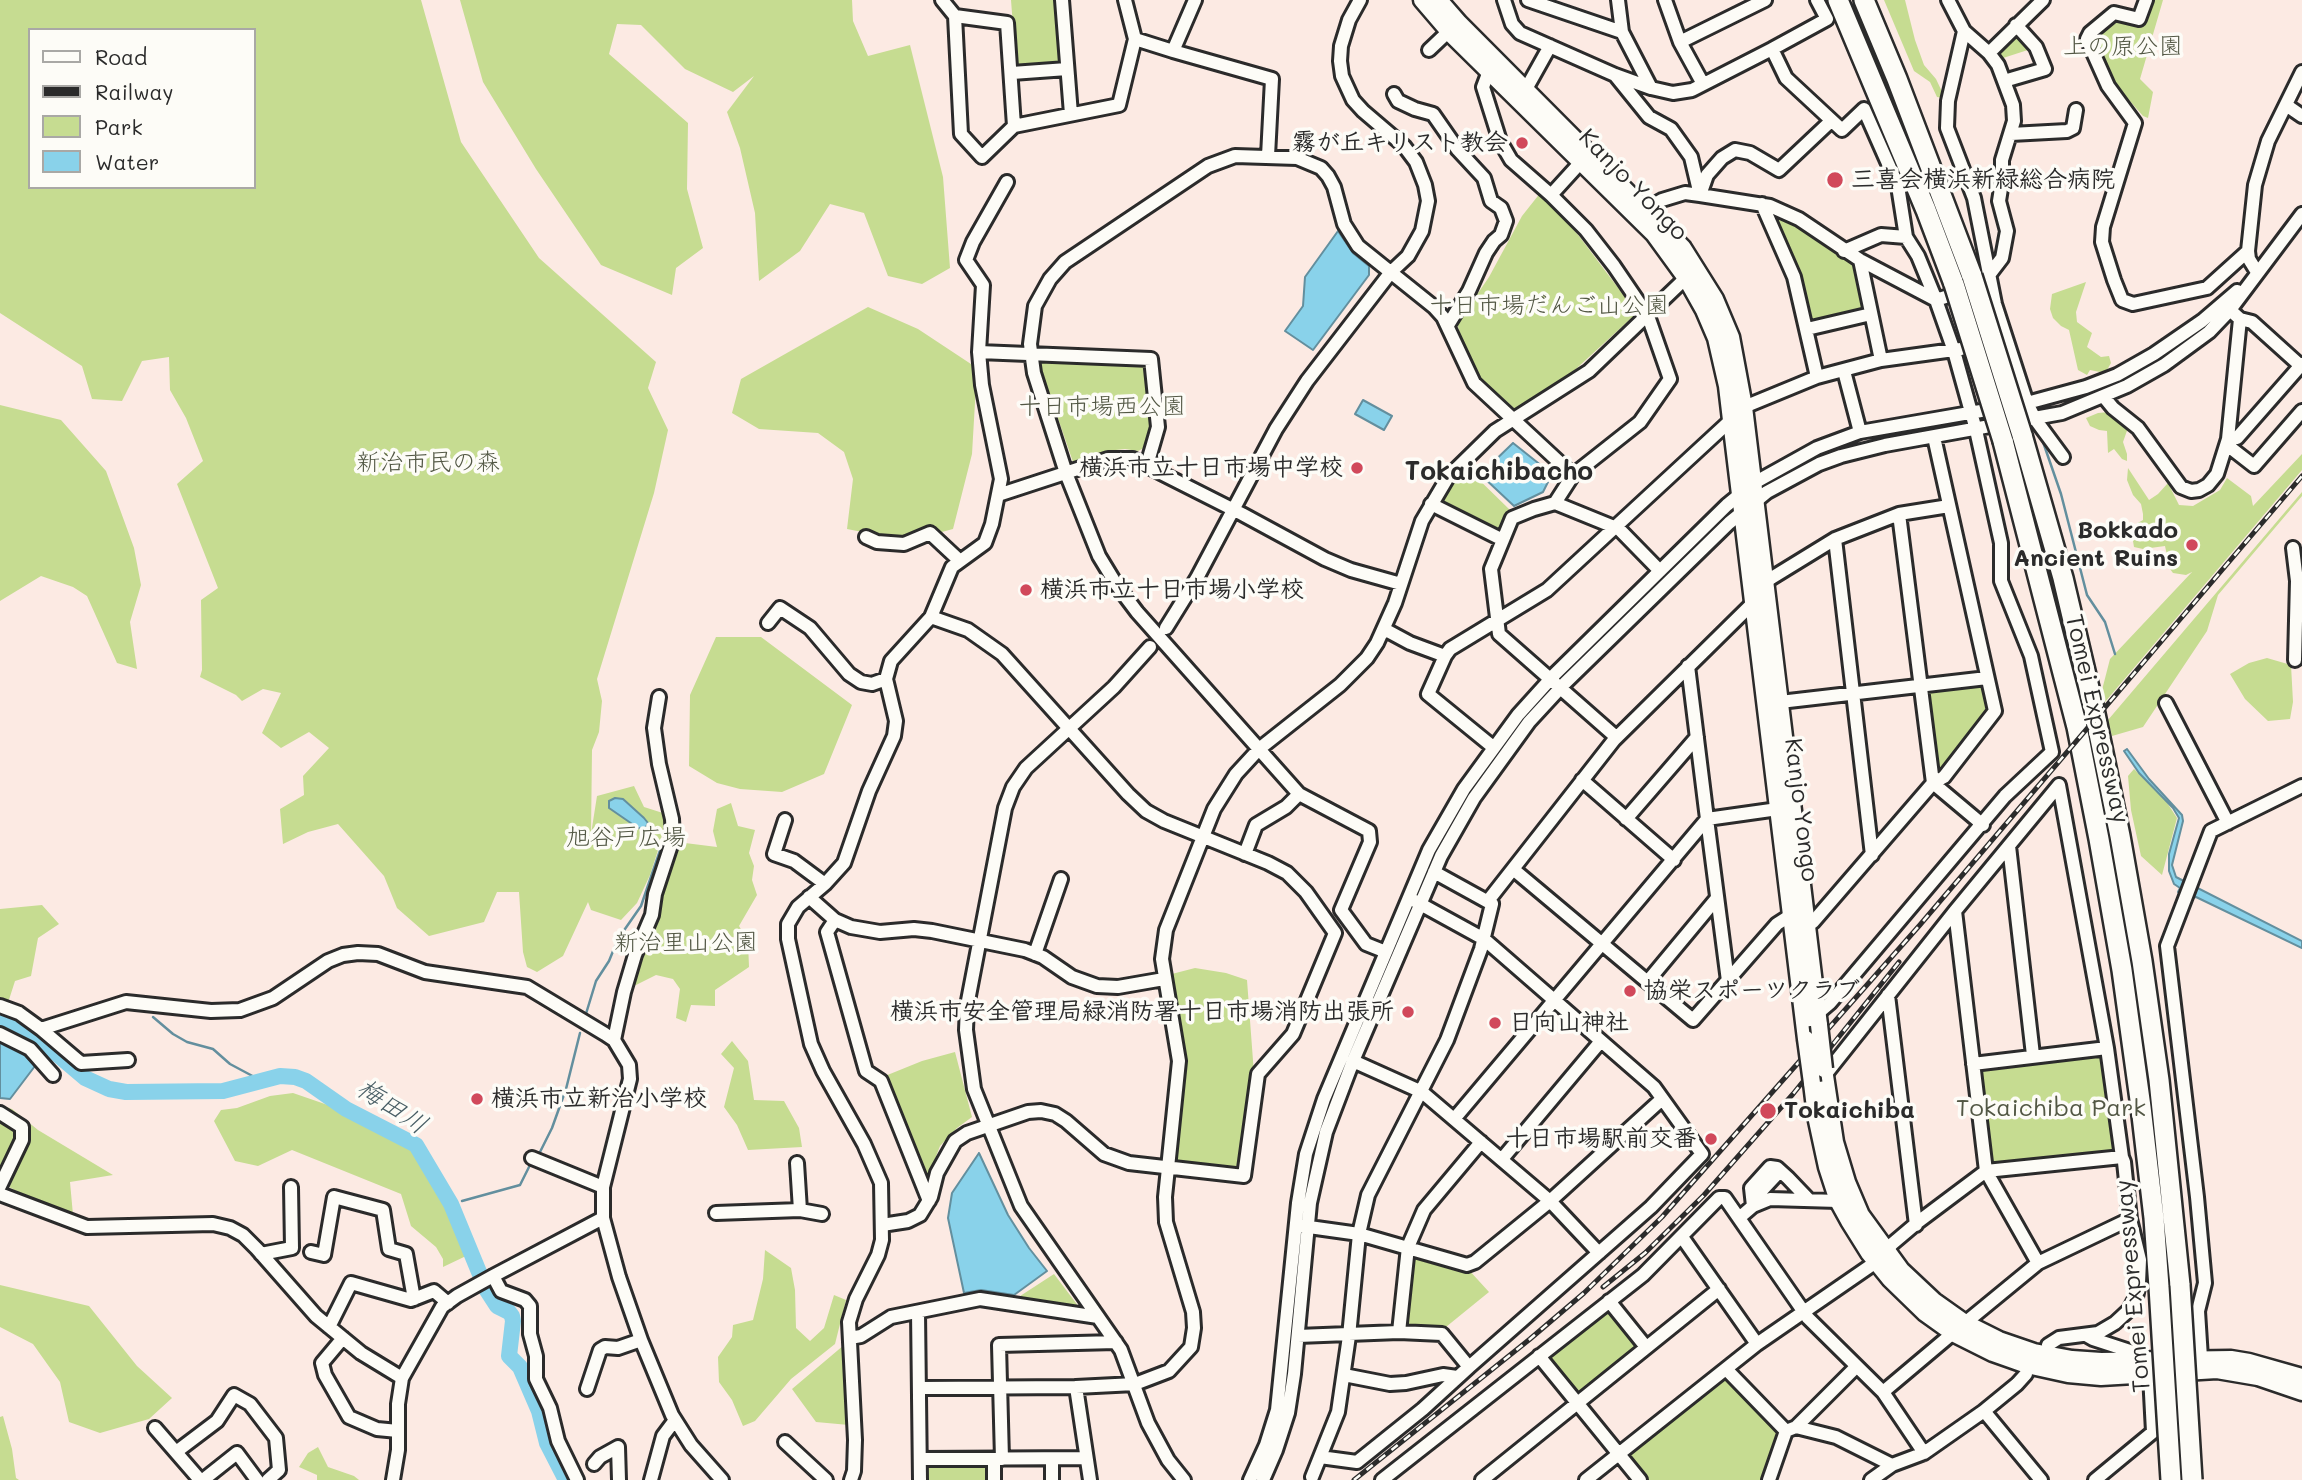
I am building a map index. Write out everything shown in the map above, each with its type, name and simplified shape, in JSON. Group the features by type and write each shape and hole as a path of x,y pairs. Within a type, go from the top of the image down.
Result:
{"highway":[{"name":"Tomei Expressway","path":"1838,0 1926,210 1976,279 2003,441 2073,714 2122,970 2154,1218 2171,1480"},
{"name":"Tomei Expressway","path":"1864,0 1976,279 2063,578 2094,709 2142,961 2159,1080 2180,1285 2192,1480"}],"main road":[{"name":"Kanjo Yongo","path":"1422,0 1449,31 1581,162 1683,248 1716,338 1727,386 1806,1039 1820,1076 1847,1182 1881,1256"},
{"name":"Kanjo Yongo","path":"1439,0 1641,213"},
{"name":"Kanjo Yongo","path":"1691,273 1715,299 1731,337 1744,407 1818,1019 1821,1143 1838,1201 1860,1239 1934,1301 1959,1328 1993,1353 2027,1365 2068,1374 2101,1377 2201,1358 2249,1362 2300,1384"},
{"name":"Kanjo Yongo","path":"1959,1328 2034,1352 2072,1359 2147,1368 2232,1372 2300,1384"}],"street":[{"path":"942,0 955,16 961,134 982,157 1014,126 1119,105 1135,39 1125,0"},
{"path":"1062,0 1071,114"},
{"path":"1173,51 1195,0"},
{"path":"1166,628 1183,603 1276,429 1307,380 1391,272 1416,245 1426,216 1427,201 1422,174 1411,154 1353,100 1342,76 1341,46 1349,20 1360,0"},
{"path":"1504,0 1511,24 1520,33 1615,75 1673,93 1692,90 1827,19 1817,0"},
{"path":"1528,0 1622,32"},
{"path":"1618,0 1622,32 1651,88"},
{"path":"1665,0 1680,43 1703,84"},
{"path":"1680,43 1765,0"},
{"path":"1936,300 1976,279 2002,258 2007,231 1999,201 2002,160 2014,121 2013,105 1997,65 1989,53 1964,31 1948,0"},
{"path":"1989,53 2043,0"},
{"path":"2146,0 2139,19 2114,13 2090,33 2087,39 2108,86 2135,123 2104,227 2102,242 2113,279 2122,300 2133,304 2207,288 2248,251"},
{"path":"955,16 1007,23 1014,126"},
{"path":"2004,81 2045,69 2036,47 2016,25"},
{"path":"1429,51 1449,31"},
{"path":"1964,31 1948,101 1947,128 1974,198 1976,279 1995,304 2027,403 2035,419 2063,457"},
{"path":"1135,39 1272,79 1268,156"},
{"path":"1526,89 1550,46"},
{"path":"1772,49 1786,78 1842,130 1864,109 1898,186 1906,237 1918,256 1936,300 1972,413 2001,543 2001,581 2031,656 2052,752 2006,796 1818,1019"},
{"path":"1012,73 1067,69"},
{"path":"1489,71 1483,87 1500,141 1511,160 1586,229 1648,316 1670,379 1640,422 1573,475 1555,503"},
{"path":"2257,272 2249,260 2248,251 2258,172 2268,141 2302,72"},
{"path":"1615,75 1649,117 1671,129 1691,157 1700,195"},
{"path":"1394,94 1398,101 1433,114 1458,150 1484,178 1491,201 1501,208 1506,221 1501,235 1486,253 1469,291 1448,325"},
{"path":"2286,105 2302,116"},
{"path":"2011,134 2059,132 2073,128 2076,110"},
{"path":"1700,195 1707,175 1722,158 1735,150 1750,153 1779,170 1831,121"},
{"path":"1386,952 1366,944 1341,909 1370,842 1369,831 1299,794 1137,612 1099,556 1066,473 1034,373 1030,356 1035,306 1050,279 1065,262 1208,166 1235,156 1297,158 1321,168 1334,187 1344,224 1358,246 1434,307 1448,325 1467,373 1474,383 1573,475"},
{"path":"1551,195 1581,162"},
{"path":"850,1480 854,1471 855,1440 849,1322 856,1299 878,1255 882,1226 881,1183 864,1144 811,1044 788,939 789,924 798,907 844,863 869,791 894,736 896,721 886,679 891,661 931,617 952,567 985,543 992,524 1002,479 982,385 979,352 984,285 966,260 973,242 1007,182"},
{"path":"1641,213 1662,200 1685,193 1770,205 1799,219 1844,251 1936,300"},
{"path":"1762,204 1794,277 1817,377"},
{"path":"2104,397 2138,428 2181,488 2191,491 2207,485 2217,474 2228,442 2235,314 2257,272 2302,214"},
{"path":"1844,251 1881,235 1906,237"},
{"path":"1860,260 1881,360"},
{"path":"1263,1480 1288,1413 1298,1336 1302,1175 1314,1128 1324,1099 1376,993 1447,817 1493,747 1660,571 1754,482 1816,448 1860,432 2027,403 2086,387 2117,375 2154,354 2202,321 2257,272"},
{"path":"920,1388 1135,1384 1169,1371 1191,1347 1194,1312 1166,1222 1167,1167 1179,1061 1162,959 1166,930 1203,838 1236,774 1259,749 1340,685 1367,658 1384,629 1414,540 1431,504 1448,477 1477,446 1512,419 1556,394 1588,371 1691,273"},
{"path":"1807,329 1871,314"},
{"path":"2228,442 2237,438 2302,366 2252,322 2235,314"},
{"path":"1250,1480 1266,1445 1277,1410 1301,1226 1326,1132 1376,993 1386,952 1414,901 1434,872 1474,797 1554,684 1741,512 1788,480 1841,456 2062,413 2127,386 2187,349 2235,314"},
{"path":"1744,407 1817,377 1881,360 1946,349 1954,351 2004,335"},
{"path":"979,352 1152,359 1158,427 1147,465"},
{"path":"1844,371 1860,432"},
{"path":"2228,442 2254,466 2302,411"},
{"path":"1493,747 1428,694 1450,649 1547,590 1731,420"},
{"path":"1807,926 1933,783 1944,777 1995,711 1934,437"},
{"path":"998,495 1108,459 1133,459 1325,559 1351,570 1401,584"},
{"path":"1616,737 1501,638 1491,569 1512,518 1555,503 1616,528 1660,571"},
{"path":"1431,504 1503,540"},
{"path":"1765,582 1835,539 1899,514 1949,506"},
{"path":"1899,514 1933,783 1983,825"},
{"path":"866,537 877,542 904,544 930,533 960,561"},
{"path":"1835,539 1872,855"},
{"path":"2293,548 2299,627 2295,660"},
{"path":"1491,897 1616,737 1753,603"},
{"path":"768,623 780,608 810,628 849,674 861,682 872,684 886,679"},
{"path":"882,1226 908,1221 920,1215 929,1201 937,1173 955,1141 967,1133 1028,1112 1048,1113 1066,1121 1104,1154 1115,1159 1129,1163 1244,1175 1258,1074 1293,1034 1335,933 1306,892 1287,873 1146,811 1002,654 968,630 931,617"},
{"path":"1384,629 1410,643 1445,656"},
{"path":"1150,647 1114,687 1026,768 1013,786 1004,808 967,1006 966,1030 974,1089 1021,1206 1116,1342 1135,1384 1147,1423 1168,1460 1184,1480"},
{"path":"1688,666 1728,981"},
{"path":"1780,702 1987,678"},
{"path":"614,1040 624,992 635,955 652,915 654,894 673,839 673,819 659,764 654,728 659,697"},
{"path":"2166,703 2228,823"},
{"path":"1626,819 1697,737"},
{"path":"1581,780 1674,860"},
{"path":"1820,1076 2059,785 2107,1048 2130,1219 2140,1260 2136,1297 2129,1310 2115,1323 2098,1333 2059,1338 2048,1345"},
{"path":"2201,1358 2198,1311 2205,1283 2167,946 2183,898 2211,831 2302,786"},
{"path":"1245,854 1256,825 1286,807 1299,794"},
{"path":"1455,1118 1707,819 1778,809"},
{"path":"785,820 774,854 794,861 825,884"},
{"path":"2009,846 2033,1055"},
{"path":"1513,869 1693,1020 1777,924 1791,915"},
{"path":"1312,1479 1338,1412 1359,1234 1374,1179 1422,1092 1458,1014 1484,939 1492,904 1434,872"},
{"path":"1035,954 1061,878"},
{"path":"809,897 835,920 868,931 914,929 1035,954 1072,977 1097,986 1118,987 1164,979"},
{"path":"1648,981 1717,898"},
{"path":"1320,1457 1357,1462 1423,1409 1651,1207 1702,1154 1654,1087 1555,1000 1484,939 1414,901"},
{"path":"1955,911 1986,1171 2038,1263"},
{"path":"835,920 827,932 866,1071 881,1081 929,1201"},
{"path":"41,1029 126,1002 211,1011 255,1007 328,961 359,953 378,954 425,972 527,987 614,1040 629,1065 629,1079 603,1187 603,1218 641,1340 675,1420 691,1445 722,1480"},
{"path":"1888,995 1916,1225"},
{"path":"0,1006 19,1013 81,1063 128,1060"},
{"path":"0,1034 30,1049 53,1075"},
{"path":"1502,1159 1601,1041"},
{"path":"1973,1063 2107,1048"},
{"path":"1353,1061 1422,1092 1550,1201 1599,1253"},
{"path":"1301,1226 1359,1234 1467,1265 1475,1262 1550,1201 1662,1099"},
{"path":"0,1113 22,1127 22,1140 0,1186"},
{"path":"1399,1332 1408,1247 1424,1210 1482,1142"},
{"path":"1586,1480 1757,1343 1881,1256 1986,1171 2122,1157"},
{"path":"532,1158 603,1187"},
{"path":"797,1163 800,1210"},
{"path":"1759,1202 1751,1188 1767,1169 1773,1167 1784,1174 1809,1200"},
{"path":"1739,1218 1759,1202 1784,1174"},
{"path":"261,1254 292,1248 291,1187"},
{"path":"0,1194 87,1227 213,1224 230,1228 243,1235 286,1284 329,1326 380,1366 402,1378"},
{"path":"312,1252 324,1255 334,1198 383,1210 389,1249 406,1254 414,1299"},
{"path":"1382,1480 1643,1275 1719,1198 1725,1198 1804,1311 1883,1392 1924,1453"},
{"path":"1759,1202 1838,1201"},
{"path":"716,1213 800,1210 822,1214"},
{"path":"393,1480 398,1450 398,1404 402,1378 431,1324 448,1303 477,1285 603,1218"},
{"path":"1883,1392 2038,1263 2130,1219"},
{"path":"1682,1237 1757,1343"},
{"path":"492,1276 501,1291 525,1300 530,1306 530,1334 536,1356 536,1379 550,1409 558,1441 577,1480"},
{"path":"329,1326 351,1283 411,1300 434,1291 448,1303"},
{"path":"1482,1480 1719,1289"},
{"path":"2136,1297 2202,1292"},
{"path":"850,1338 861,1336 891,1317 980,1298 1098,1317"},
{"path":"1609,1301 1646,1347"},
{"path":"918,1312 920,1480"},
{"path":"1298,1336 1399,1332 1442,1334 1469,1367"},
{"path":"2085,1335 2138,1354 2147,1368 2153,1432 2095,1480"},
{"path":"343,1338 322,1363 325,1375 349,1417 377,1429 398,1432"},
{"path":"587,1389 600,1350 605,1347 618,1348 641,1340"},
{"path":"994,1480 998,1459 999,1345 1116,1342"},
{"path":"2101,1362 2102,1343"},
{"path":"1539,1356 1575,1404 1640,1480"},
{"path":"1769,1480 1791,1429 1856,1367"},
{"path":"1726,1369 1791,1429 1836,1437 1892,1465"},
{"path":"1871,1480 1892,1465 1924,1453 1984,1411 2026,1374"},
{"path":"1344,1375 1390,1384 1406,1384 1443,1375 1457,1377"},
{"path":"1076,1387 1090,1480"},
{"path":"176,1452 217,1421 234,1395 250,1404 276,1438 279,1470 268,1480"},
{"path":"1984,1411 2041,1480"},
{"path":"651,1480 663,1436 675,1420"},
{"path":"155,1428 201,1480 237,1453 257,1480"},
{"path":"785,1441 826,1480"},
{"path":"597,1458 618,1447 619,1480"},
{"path":"920,1459 1086,1458"},
{"path":"1052,1459 1052,1480"}],"green space":[{"name":"新治市民の森","path":"0,0 421,0 461,142 539,258 656,362 648,388 668,430 654,493 597,679 602,701 599,732 592,750 591,834 597,796 634,786 644,807 666,814 650,875 637,903 621,920 591,910 588,902 563,956 537,972 527,967 523,952 519,892 497,892 484,922 429,936 397,908 384,876 338,824 308,832 283,844 280,809 304,795 303,776 329,748 309,732 281,748 262,733 281,693 263,689 242,701 236,695 200,677 201,600 218,588 177,484 203,461 186,418 170,390 169,357 142,361 122,401 92,399 82,366 0,313"},
{"path":"460,0 852,0 853,21 868,56 910,45 943,177 950,268 922,284 888,276 864,213 830,204 800,251 759,281 755,213 740,148 727,112 754,76 733,92 685,69 641,25 617,24 609,54 688,123 687,189 703,248 676,268 672,295 601,265 536,169 483,82"},
{"path":"1011,0 1058,0 1062,63 1016,66"},
{"path":"1884,0 1905,0 1924,65 1936,79 1945,98 1937,97 1930,82 1914,71"},
{"name":"上の原公園","path":"2152,0 2163,0 2140,79 2153,92 2148,118 2143,116 2114,83 2093,40 2094,35 2118,18 2142,25"},
{"path":"2017,31 2034,48 2000,59 1998,49"},
{"name":"十日市場だんご山公園","path":"1541,192 1579,236 1637,313 1565,379 1516,410 1479,377 1468,358 1457,324 1489,277 1522,216"},
{"path":"1769,209 1798,224 1857,265 1867,313 1812,325 1801,287"},
{"path":"2086,282 2076,312 2077,322 2092,333 2087,347 2101,357 2109,356 2111,363 2107,370 2090,370 2087,375 2078,370 2069,330 2053,318 2050,309 2052,294"},
{"path":"868,307 918,329 977,368 972,454 953,529 908,541 847,529 853,479 844,452 818,433 759,429 732,413 741,379"},
{"name":"十日市場西公園","path":"1042,362 1144,363 1152,423 1144,448 1138,451 1106,451 1073,462 1041,369"},
{"path":"0,405 61,420 106,471 134,548 141,585 130,622 137,669 117,663 87,596 73,587 41,576 0,601"},
{"path":"2109,412 2129,425 2123,442 2127,461 2114,449 2108,453 2107,431 2090,426 2086,418"},
{"path":"2302,454 2302,470 2105,702 2102,690 2110,659 2192,572 2186,575 2173,573 2165,546 2143,549 2134,547 2132,535 2136,524 2143,520 2143,514 2141,504 2133,495 2127,480 2128,468 2149,500 2168,483 2179,505 2193,506 2220,490 2227,478 2251,496 2253,506"},
{"path":"1466,467 1511,511 1500,532 1439,503"},
{"path":"2302,492 2302,496 2218,595 2207,631 2143,727 2112,736 2108,720"},
{"path":"716,637 761,637 852,705 824,774 782,792 740,789 717,783 689,766 690,695"},
{"path":"2267,658 2291,665 2293,702 2290,719 2268,721 2245,699 2230,674 2249,663"},
{"path":"1984,682 1989,709 1936,777 1926,688"},
{"path":"2134,769 2164,798 2177,818 2162,875 2141,856 2131,810 2128,776"},
{"name":"新治里山公園","path":"731,803 738,826 755,830 749,853 754,866 752,880 757,895 739,926 747,939 724,938 748,942 749,967 715,990 715,1006 691,1005 686,1022 676,1018 680,989 673,979 656,975 632,987 631,977 677,842 717,847 713,831 717,809"},
{"path":"42,905 59,924 38,938 31,976 15,981 6,1009 0,1008 0,909"},
{"path":"1195,968 1247,980 1254,1074 1241,1172 1172,1163 1183,1070 1168,975"},
{"path":"732,1041 748,1061 754,1100 784,1101 799,1128 802,1147 748,1150 737,1125 724,1107 734,1068 721,1054"},
{"path":"955,1052 972,1117 940,1146 927,1180 885,1076 922,1061"},
{"name":"Tokaichiba Park","path":"2108,1053 2121,1152 1986,1171 1973,1064"},
{"path":"293,1093 380,1123 429,1157 466,1256 443,1267 443,1259 436,1247 411,1226 401,1194 292,1150 258,1166 235,1161 214,1121 221,1110 237,1108 270,1096"},
{"path":"0,1105 12,1109 38,1130 113,1175 70,1182 73,1215 0,1182"},
{"path":"765,1250 791,1268 795,1290 796,1328 810,1341 824,1328 834,1295 846,1300 835,1344 791,1379 755,1421 743,1426 732,1400 719,1382 718,1357 732,1337 733,1325 753,1320 763,1279"},
{"path":"1412,1252 1468,1269 1489,1292 1441,1331 1403,1329"},
{"path":"1054,1274 1079,1307 1014,1300"},
{"path":"0,1285 89,1306 137,1366 172,1398 149,1419 100,1433 69,1422 60,1382 33,1344 0,1327"},
{"path":"1609,1307 1640,1346 1577,1397 1546,1358"},
{"path":"844,1345 849,1425 816,1422 792,1389"},
{"path":"1724,1381 1729,1381 1781,1433 1766,1480 1644,1480 1627,1459 1628,1455"},
{"path":"3,1416 16,1478 19,1480 0,1480 0,1417"},
{"path":"318,1447 328,1467 359,1480 317,1480 317,1475 299,1467 308,1453"},
{"path":"987,1463 990,1466 990,1480 924,1480 924,1467 928,1464"}],"water":[{"path":"1338,231 1353,253 1369,266 1369,275 1313,350 1285,331 1303,306 1305,277"},
{"path":"1363,400 1392,416 1384,430 1355,414"},
{"path":"1513,443 1552,474 1543,492 1514,506 1482,476"},
{"path":"2127,749 2149,779 2182,815 2183,821 2172,865 2176,877 2302,941 2302,948 2196,897 2190,898 2178,892 2180,888 2174,884 2169,871 2169,854 2179,818 2173,808 2139,773 2124,751"},
{"path":"615,798 623,799 644,818 648,823 645,829 638,828 609,808 609,801"},
{"path":"0,1041 18,1048 35,1066 10,1099 0,1098"},
{"path":"979,1153 1008,1215 1047,1271 1014,1295 981,1290 964,1293 948,1218 952,1193"}],"waterway":[{"path":"2042,439 2061,494 2087,595 2105,622 2115,654"},
{"path":"585,1017 596,981 609,961 618,939 641,906 666,833"},
{"path":"153,1017 173,1034 187,1042 213,1049 230,1064 260,1080"},
{"name":"梅田川","path":"0,1019 39,1039 85,1078 109,1089 126,1092 223,1091 280,1076 295,1077 306,1081 346,1109 416,1145 451,1204 486,1289 497,1306 512,1316 509,1356 520,1367 539,1411 547,1443 566,1480"},
{"path":"540,1152 566,1089 580,1033"},
{"path":"462,1201 520,1185 529,1167"}],"railway":[{"path":"1354,1480 1584,1293 1662,1217 1919,926 2302,476"},
{"path":"1603,1287 1645,1253 1704,1195 1793,1094 1899,962"}],"place":[{"name":"霧が丘キリスト教会","path":"1522,143"},
{"name":"三喜会横浜新緑総合病院","path":"1835,180"},
{"name":"横浜市立十日市場中学校","path":"1357,468"},
{"name":"Bokkado Ancient Ruins","path":"2192,545"},
{"name":"横浜市立十日市場小学校","path":"1026,590"},
{"name":"協栄スポーツクラブ","path":"1630,991"},
{"name":"横浜市安全管理局緑消防署十日市場消防出張所","path":"1408,1012"},
{"name":"日向山神社","path":"1495,1023"},
{"name":"横浜市立新治小学校","path":"477,1099"},
{"name":"Tokaichiba","path":"1768,1111"},
{"name":"十日市場駅前交番","path":"1711,1139"}],"district":[{"name":"Tokaichibacho","path":"1499,472"}],"park label":[{"name":"旭谷戸広場","path":"626,838"}]}
